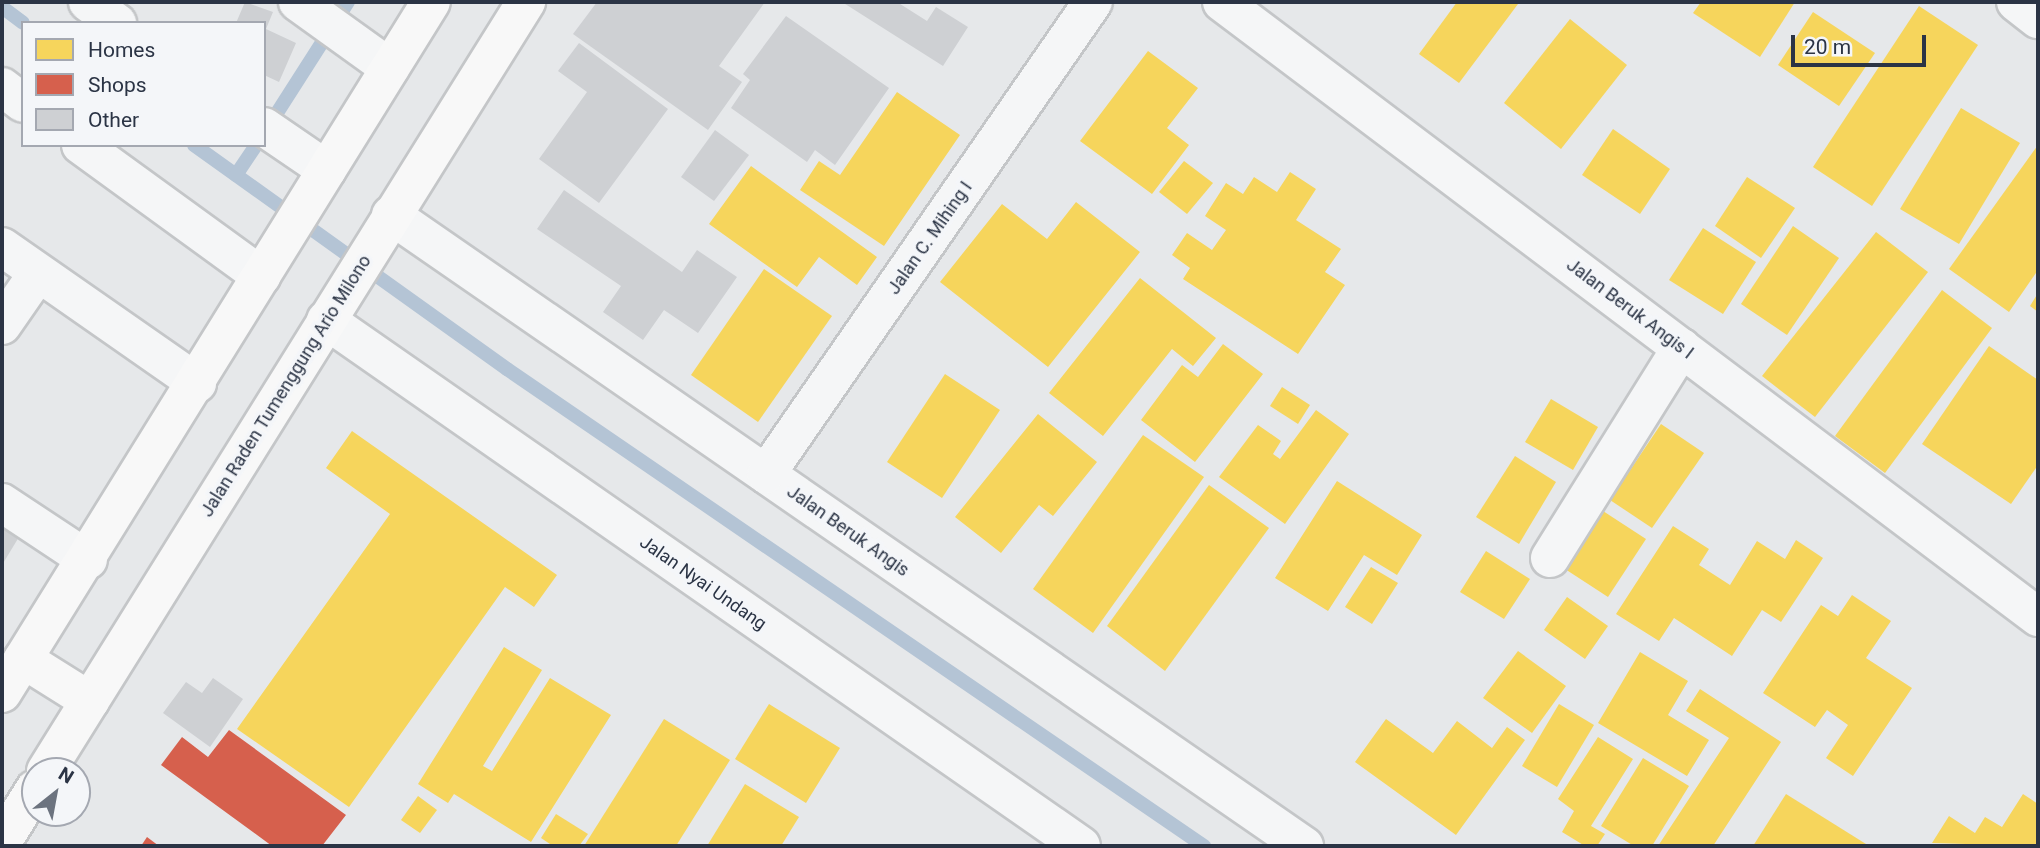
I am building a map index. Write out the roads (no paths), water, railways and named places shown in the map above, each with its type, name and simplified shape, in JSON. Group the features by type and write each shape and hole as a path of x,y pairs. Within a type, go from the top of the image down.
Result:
{"highway":[{"path":"2,693 12,653 88,560 430,2"},
{"name":"Jalan Raden Tumenggung Ario Milono","path":"55,757 526,2"},
{"path":"12,653 90,701"},
{"path":"2,842 21,811"}],"street":[{"path":"88,2 114,21"},
{"path":"298,2 390,68"},
{"name":"Jalan C. Mihing I","path":"766,474 1093,2"},
{"name":"Jalan Beruk Angis I","path":"1222,2 2038,617"},
{"path":"2016,2 2038,19"},
{"path":"2,88 21,102"},
{"path":"278,136 319,183"},
{"path":"84,147 269,263"},
{"name":"Jalan Beruk Angis","path":"385,227 766,474 1304,846"},
{"path":"2,247 197,383"},
{"path":"2,325 38,272"},
{"name":"Jalan Nyai Undang","path":"334,307 1081,846"},
{"path":"1550,558 1681,348"},
{"path":"2,503 88,560"}],"waterway":[{"path":"268,127 348,2"},
{"path":"2,7 21,21"},
{"path":"197,147 507,369 1204,846"},
{"path":"236,175 255,147"}]}
